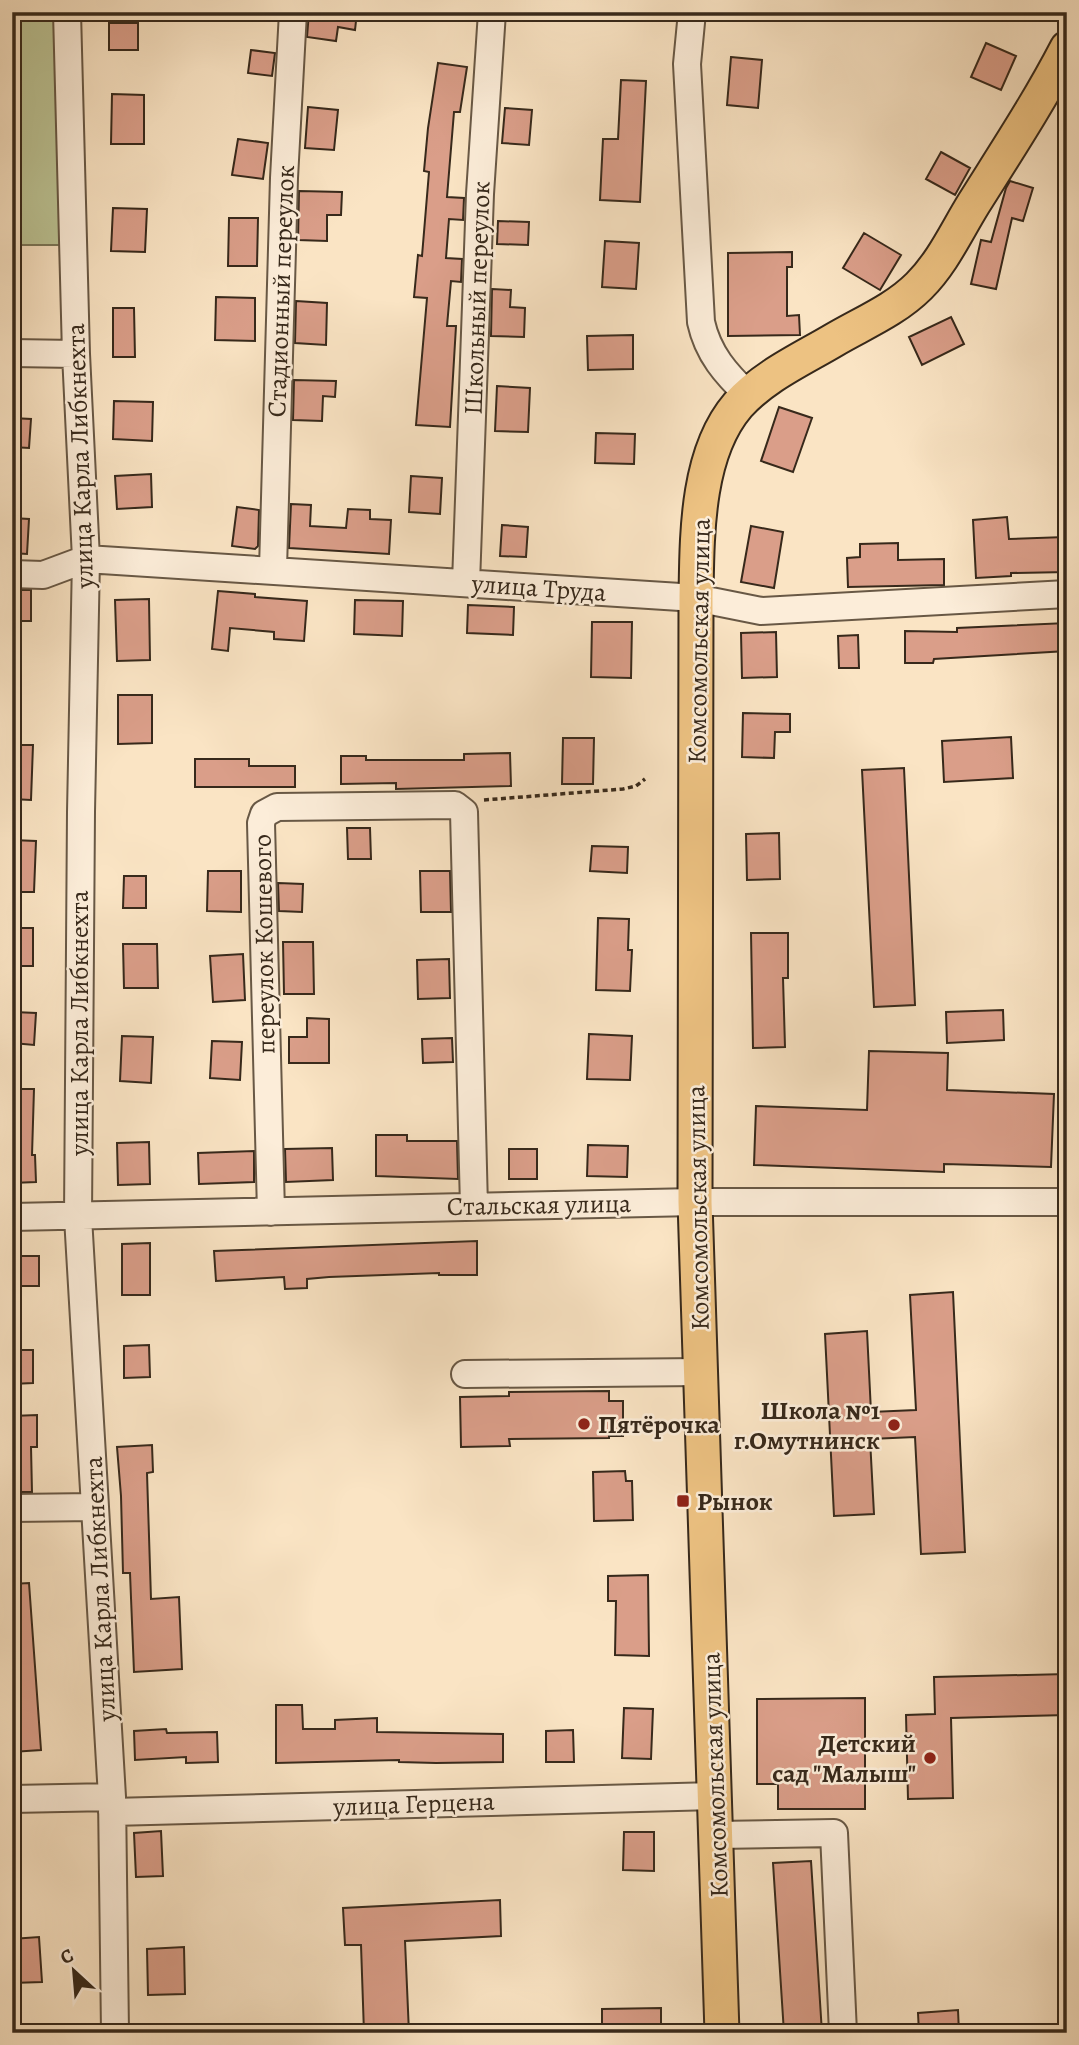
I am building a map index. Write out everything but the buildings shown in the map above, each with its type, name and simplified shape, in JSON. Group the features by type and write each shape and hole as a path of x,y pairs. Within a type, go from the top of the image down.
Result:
{"main road":[{"name":"Комсомольская улица","path":"722,2033 695,1202 697,544 710,455 722,427 739,404 771,377 898,304 918,287 941,261 1045,90 1067,48"}],"street":[{"name":"улица Карла Либкнехта","path":"67,12 76,354 86,559 80,826 78,1217 112,1805 115,2033"},
{"name":"Стадионный переулок","path":"274,569 284,178 293,12"},
{"name":"Школьный переулок","path":"466,583 480,194 492,12"},
{"path":"692,12 687,64 701,322 706,342 717,362 749,396"},
{"path":"12,353 76,354"},
{"name":"улица Труда","path":"12,574 43,575 86,559 696,598 761,611 1067,594"},
{"path":"454,805 464,812 466,824 474,1207"},
{"name":"переулок Кошевого","path":"271,1212 261,823 264,814 277,807 454,805"},
{"name":"Стальская улица","path":"12,1217 695,1202 1067,1202"},
{"path":"465,1374 702,1372"},
{"path":"12,1508 95,1507"},
{"name":"улица Герцена","path":"12,1799 112,1805 715,1796"},
{"path":"717,1835 834,1833 843,2033"}],"path":[{"path":"454,805 495,799 623,789 636,786 645,779"}],"green space":[{"path":"12,12 60,12 69,245 12,245"}],"place":[{"name":"Пятёрочка","path":"584,1424"},
{"name":"Школа №1 г.Омутнинск","path":"894,1425"},
{"name":"Рынок","path":"683,1501"},
{"name":"Детский сад \"Малыш\"","path":"930,1758"}]}
